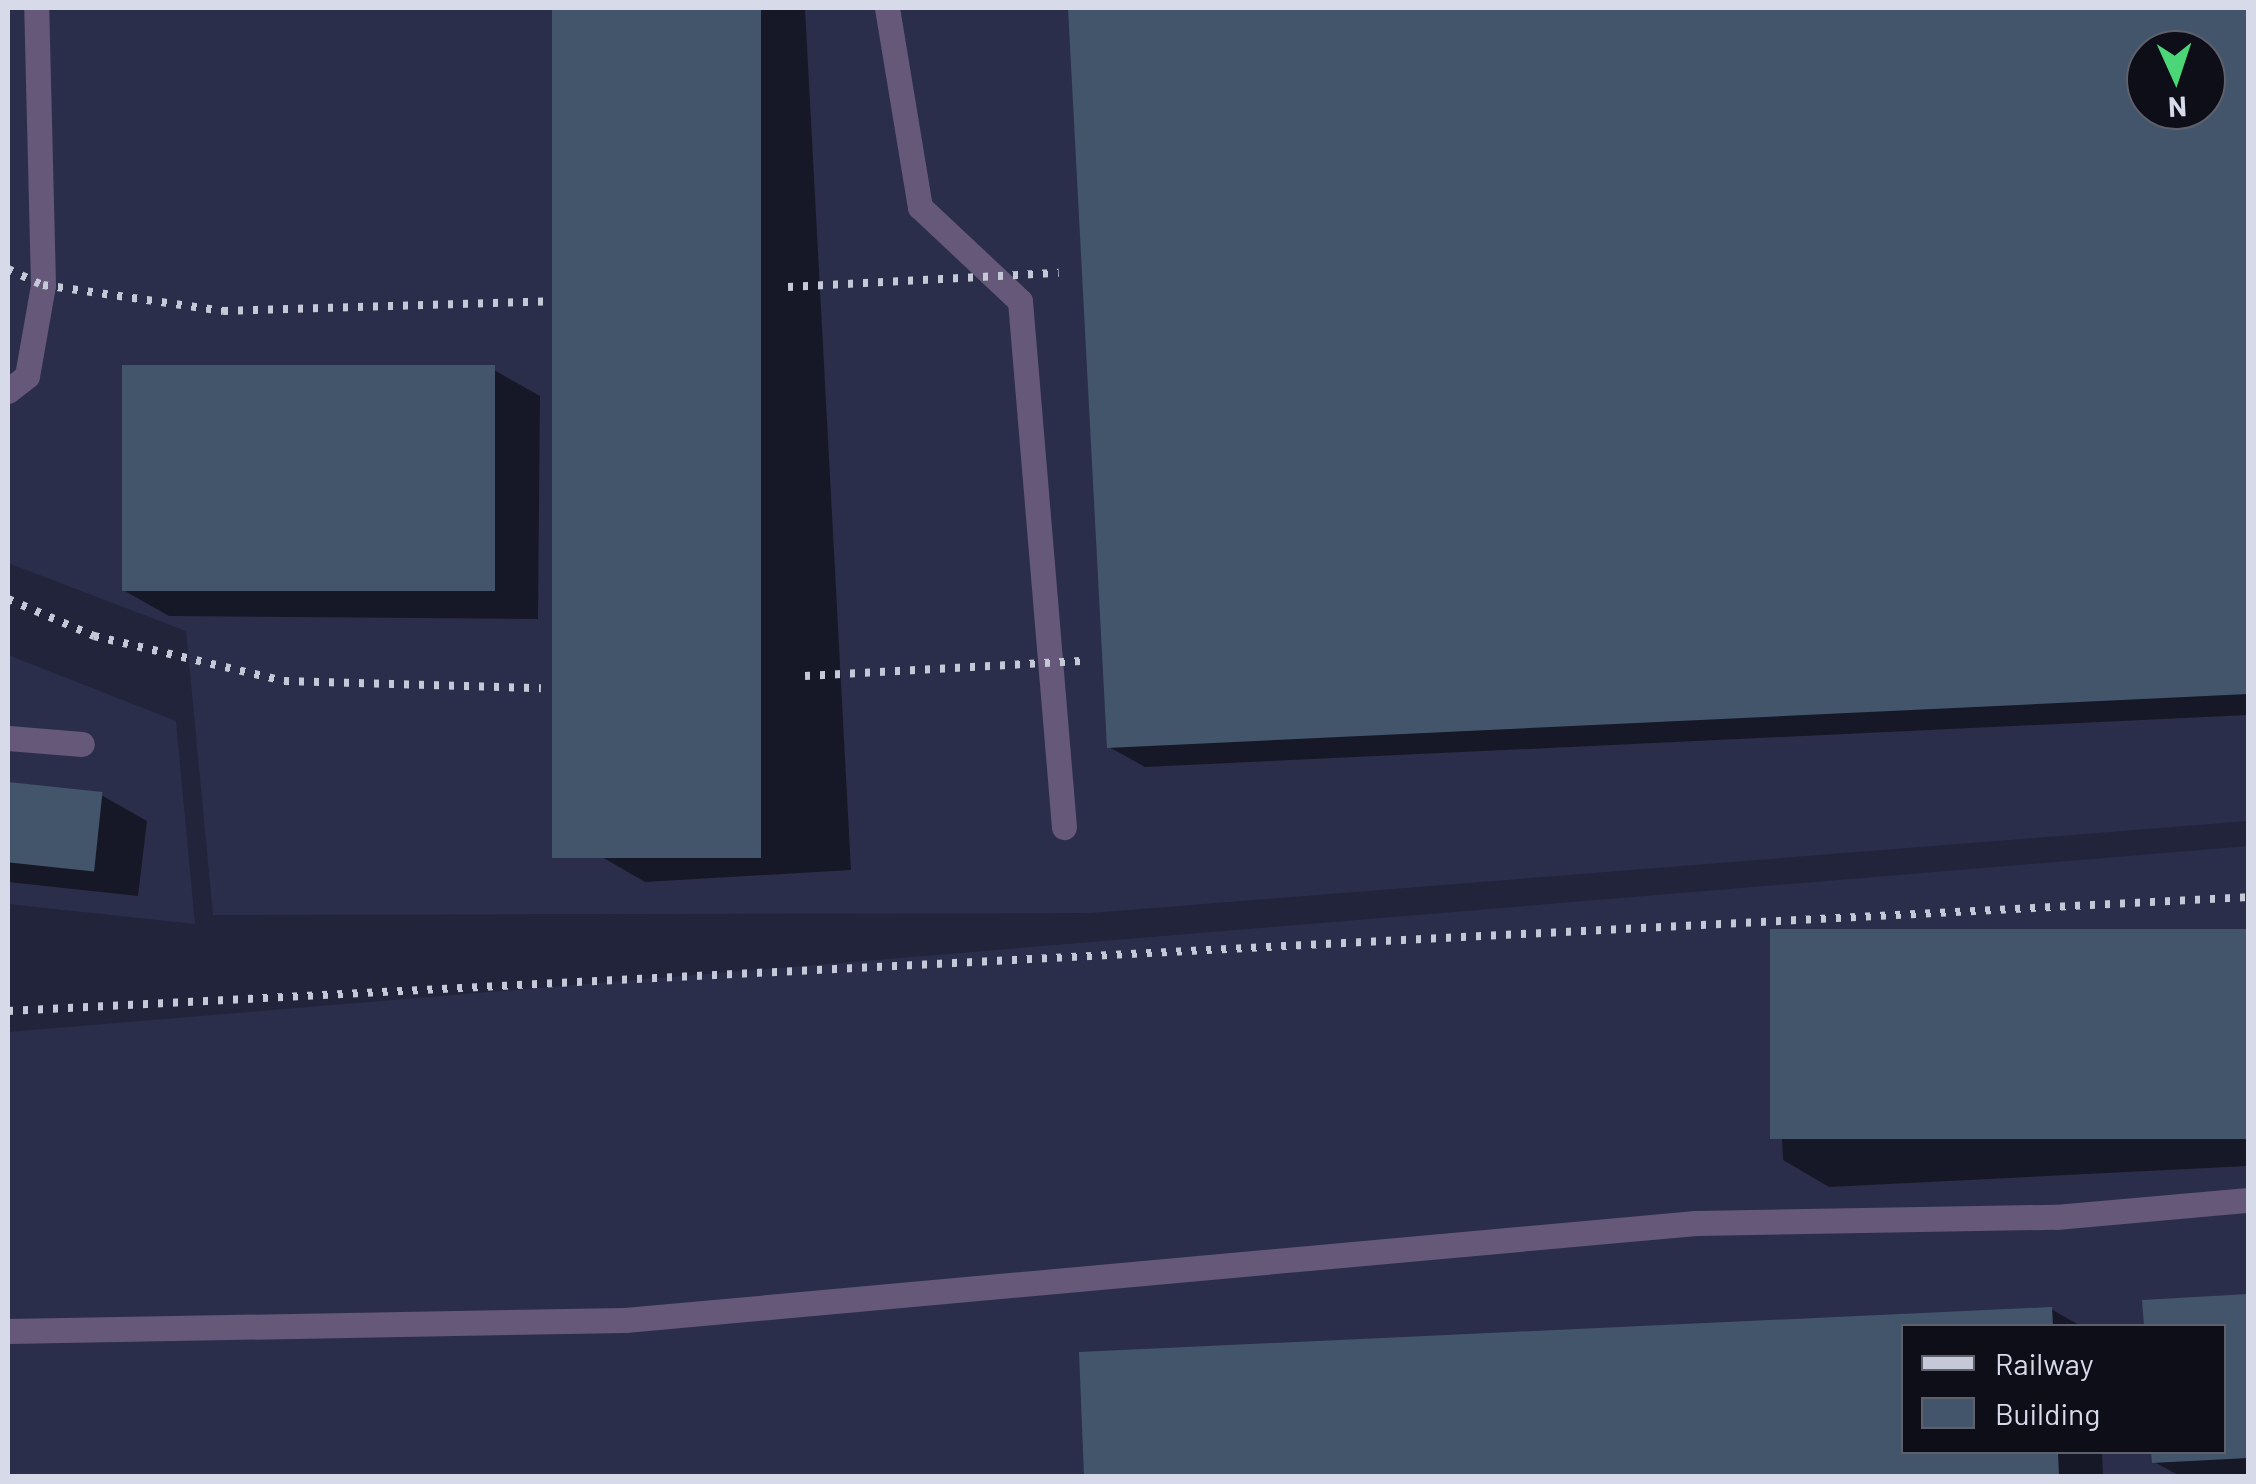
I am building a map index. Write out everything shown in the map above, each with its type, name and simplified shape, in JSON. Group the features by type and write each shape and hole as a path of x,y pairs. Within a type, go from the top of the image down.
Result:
{"lane":[{"path":"8,391 27,376 43,285 36,8"},
{"path":"887,8 920,207 1020,301 1064,827"},
{"path":"8,738 82,744"},
{"path":"8,1331 625,1320 1696,1223 2056,1217 2248,1200"}],"shaded area":[{"path":"8,8 2248,8 2248,821 1091,913 213,915 186,631 8,563"},
{"path":"8,655 176,721 195,924 8,904"},
{"path":"2248,846 2248,1476 8,1476 8,1032"}],"building":[{"path":"552,8 761,8 761,858 552,858"},
{"path":"1068,8 2248,8 2248,694 1107,748"},
{"path":"122,365 495,365 495,591 122,591"},
{"path":"8,782 102,792 94,871 8,862"},
{"path":"1770,929 2248,929 2248,1139 1770,1139"},
{"path":"2248,1294 2248,1458 2152,1463 2151,1454 2226,1454 2226,1324 2144,1324 2142,1300"},
{"path":"2052,1307 2053,1324 1901,1324 1901,1454 2058,1454 2059,1476 1084,1476 1079,1352"}],"railway":[{"path":"8,269 43,285 223,311 552,301"},
{"path":"788,287 1059,273"},
{"path":"8,599 94,636 284,681 541,688"},
{"path":"805,676 1086,661"},
{"path":"8,1011 2248,897"}]}
